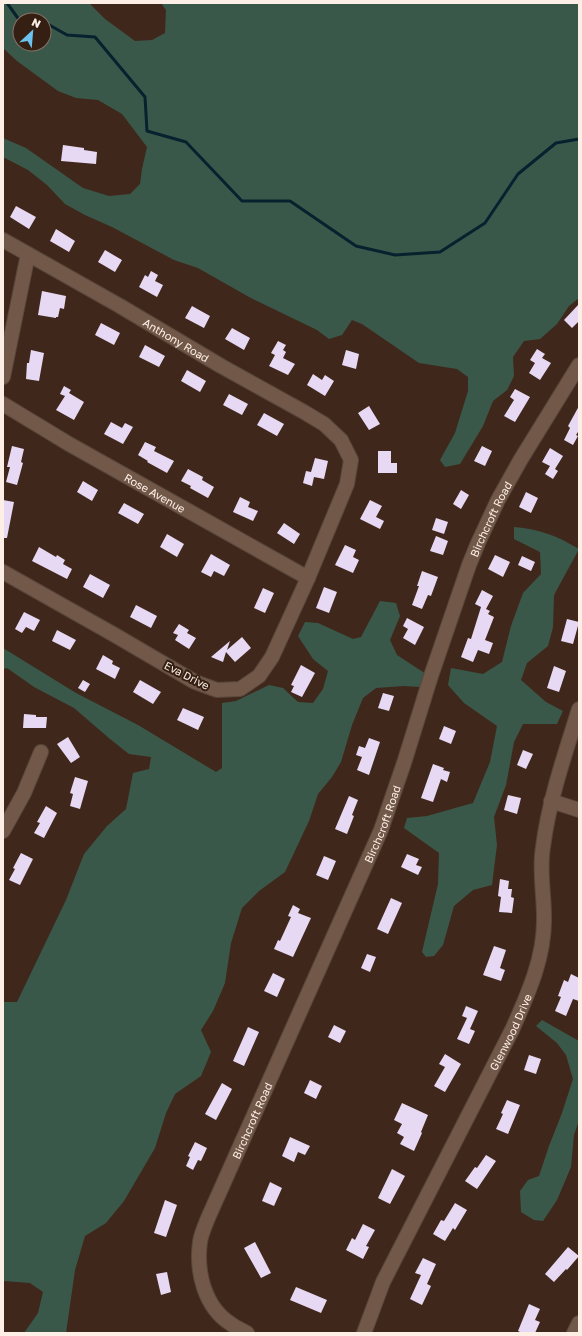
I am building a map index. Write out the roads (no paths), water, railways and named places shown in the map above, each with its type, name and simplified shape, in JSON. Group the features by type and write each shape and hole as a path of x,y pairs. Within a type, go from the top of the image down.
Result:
{"street":[{"name":"Anthony Road","path":"3,240 324,424 341,440 344,446"},
{"path":"3,377 28,254"},
{"name":"Birchcroft Road","path":"247,1333 230,1324 213,1308 203,1287 199,1264 200,1240 208,1218 381,830 469,565 478,543 498,500 521,459 579,365"},
{"name":"Rose Avenue","path":"3,404 69,444 308,578"},
{"name":"Eva Drive","path":"3,572 195,682 216,690 240,689 259,676 272,657 308,578 347,484 351,460 344,446"},
{"name":"Glenwood Drive","path":"364,1333 383,1282 512,1030 531,987 538,964 544,918 541,871 542,847 551,801 579,709"},
{"path":"3,831 24,793 41,752"},
{"path":"551,801 579,810"},
{"path":"574,1333 579,1323"}],"waterway":[{"path":"7,3 14,12"},
{"path":"52,27 67,35 95,37 145,97 147,131 186,142 242,201 290,201 356,246 395,255 440,252 485,223 518,174 556,143 579,139"}]}
